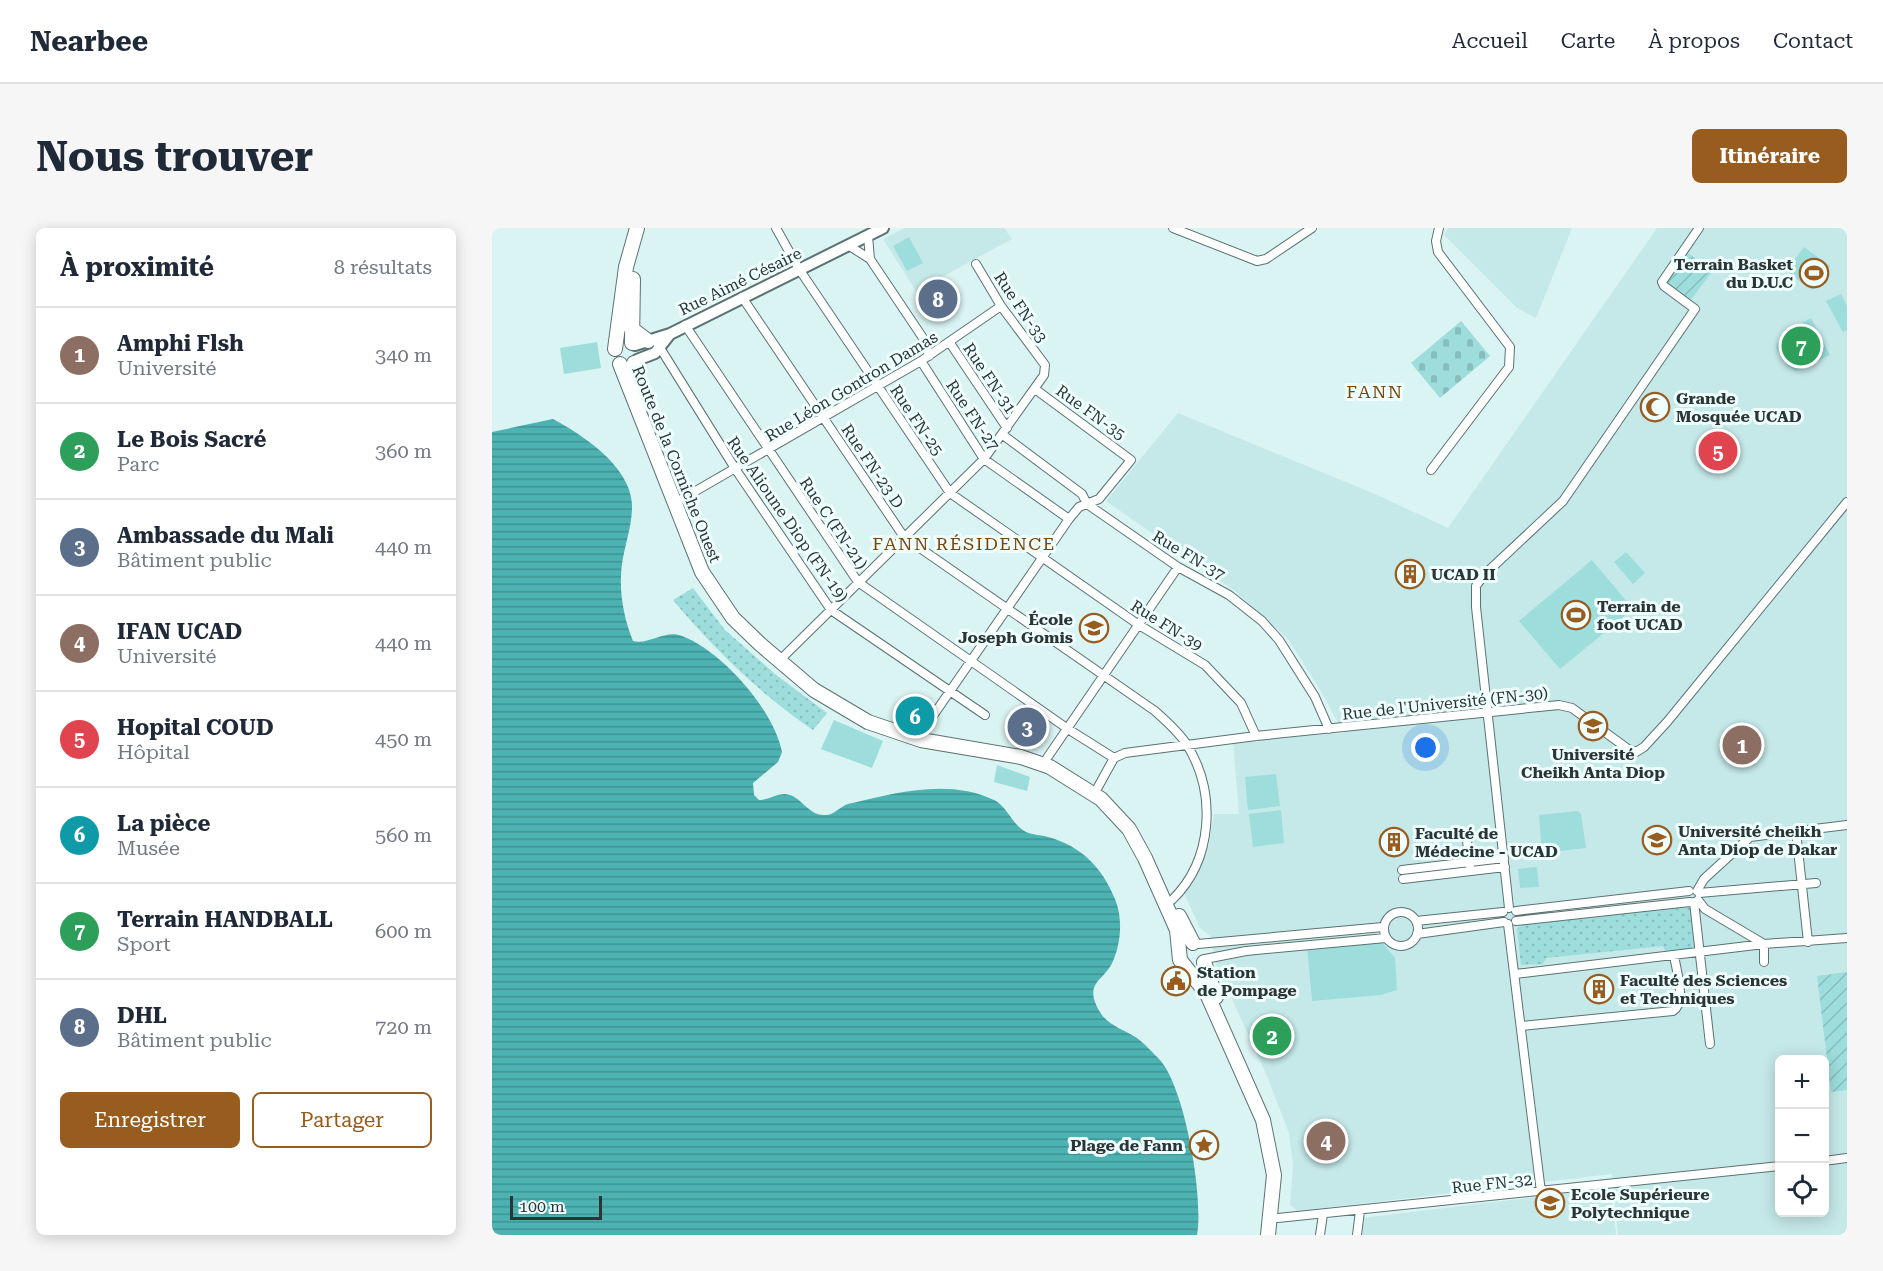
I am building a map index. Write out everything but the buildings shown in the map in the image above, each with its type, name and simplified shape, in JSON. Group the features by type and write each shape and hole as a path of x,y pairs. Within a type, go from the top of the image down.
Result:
{"highway":[{"path":"615,349 626,267 637,228"},
{"name":"Route de la Corniche Ouest","path":"644,228 634,270 631,328 646,343 636,361 646,409 708,570 721,590 747,623 784,656 823,688 860,710 889,723 923,733 1047,758 1098,787 1128,818 1143,838 1196,944"},
{"path":"615,349 624,342 646,343"},
{"name":"Route de la Corniche Ouest","path":"615,349 614,356 620,364 693,552 721,603 745,631 814,690 868,722 921,740 1034,761 1063,773 1088,789 1112,808 1138,843 1174,923 1180,953"},
{"path":"620,364 627,366 636,361"},
{"path":"1268,1235 1274,1175 1265,1127 1207,994 1182,964 1180,953 1185,946 1196,944 1204,952 1204,961 1275,1136 1281,1173 1276,1235"},
{"path":"1188,969 1197,968 1204,961"}],"street":[{"name":"Rue FN-25","path":"776,228 799,269 950,493 1043,557"},
{"name":"Rue Aimé Césaire","path":"677,330 883,228"},
{"path":"1173,228 1257,261 1266,259 1312,228"},
{"path":"1431,470 1509,367 1512,354 1510,347 1438,252 1439,228"},
{"path":"1541,1192 1509,922 1476,607 1476,586 1484,575 1563,501 1695,309 1664,286 1662,282 1699,228"},
{"path":"867,236 870,259"},
{"path":"848,245 870,259 925,341 928,356"},
{"name":"Rue FN-33","path":"976,264 1001,306 1045,365 1044,375 1035,389"},
{"name":"Rue FN-23 D","path":"742,297 904,537 1155,711 1188,746 1203,780 1207,820 1197,864 1189,880 1172,900"},
{"name":"Rue Léon Gontron Damas","path":"680,500 736,470 921,361 1001,306"},
{"path":"636,361 651,356 646,343 677,330"},
{"name":"Rue C (FN-21)","path":"677,330 769,450 858,582 1068,729"},
{"name":"Rue Alioune Diop (FN-19)","path":"646,343 668,364 736,470 831,610 985,715"},
{"name":"Rue FN-31","path":"950,343 1005,432"},
{"name":"Rue FN-27","path":"921,361 984,459 1069,519"},
{"path":"784,656 984,459 1035,389"},
{"name":"Rue FN-35","path":"1035,389 1131,458 1099,499 1087,504"},
{"name":"Rue FN-37","path":"1005,432 1082,494 1087,504 1178,567 1229,595 1262,621 1279,640 1315,697 1329,729"},
{"name":"Rue de l'Université (FN-30)","path":"1114,758 1125,753 1256,735 1564,705 1630,751 1640,751 1667,722 1847,501"},
{"path":"928,723 1069,519 1079,507 1087,504"},
{"name":"Rue FN-39","path":"1043,557 1139,625 1206,665 1241,703 1256,735"},
{"path":"1047,758 1178,567"},
{"path":"1068,729 1114,758 1098,787"},
{"path":"1710,1044 1695,897 1704,879 1750,837 1847,825"},
{"path":"1797,831 1808,942"},
{"path":"1467,841 1470,871"},
{"path":"1402,870 1504,858"},
{"path":"1452,864 1453,873"},
{"path":"1403,879 1505,867"},
{"path":"1424,868 1425,877"},
{"path":"1417,934 1815,883"},
{"path":"1416,921 1509,911 1695,897"},
{"path":"1695,897 1705,909 1764,945"},
{"path":"1400,911 1409,914 1416,921 1417,934 1413,941 1405,945 1395,945 1386,938 1383,927 1387,918 1400,911"},
{"path":"1509,911 1509,922"},
{"path":"1196,944 1225,944 1383,927"},
{"path":"1204,961 1246,951 1386,938"},
{"path":"1515,974 1764,945 1847,938"},
{"path":"1764,945 1764,962"},
{"path":"1521,1026 1673,1011 1677,1008 1680,997 1674,955"},
{"path":"1829,1160 1847,1158"},
{"name":"Rue FN-32","path":"1278,1218 1775,1166"},
{"path":"1357,1235 1360,1211"},
{"path":"1320,1235 1323,1214"}],"shaded area":[{"path":"905,228 1004,228 1012,239 916,291 883,239"},
{"path":"1448,228 1572,228 1536,318 1517,308 1444,235"},
{"name":"Université Cheikh Anta Diop","path":"1657,228 1847,228 1847,1235 1618,1235 1612,1174 1298,1211 1290,1205 1293,1165 1289,1133 1267,1076 1216,964 1210,936 1200,928 1184,893 1209,845 1214,814 1239,814 1233,741 1344,733 1288,639 1236,592 1106,501 1178,413 1375,494 1448,528"},
{"path":"553,419 603,453 623,477 629,490 632,513 623,559 621,593 633,641 639,642 676,634 697,644 729,668 769,718 782,752 778,762 753,783 754,795 759,800 782,794 791,795 813,812 828,815 848,804 903,792 940,789 976,793 999,803 1021,829 1071,846 1097,868 1118,906 1120,930 1113,961 1094,988 1095,1002 1103,1017 1140,1040 1160,1060 1169,1074 1185,1118 1195,1171 1198,1196 1197,1235 492,1235 492,432"},
{"name":"Ecole Supérieure Polytechnique","path":"1611,1188 1616,1235 1361,1235 1362,1218"}],"green space":[{"path":"909,237 923,263 907,271 893,246"},
{"path":"1804,247 1830,266 1812,290 1786,271"},
{"path":"1684,253 1688,253 1711,270 1690,301 1665,282"},
{"path":"1841,294 1847,306 1847,330 1843,332 1826,301"},
{"path":"1811,318 1830,355 1796,371 1788,366 1776,348 1777,343 1793,336 1790,330"},
{"path":"1461,321 1490,356 1440,398 1411,363"},
{"path":"597,342 601,368 564,374 560,348"},
{"path":"1626,552 1645,573 1633,584 1614,562"},
{"name":"Terrain de foot UCAD","path":"1592,560 1633,609 1560,669 1519,621"},
{"path":"693,588 725,630 775,674 827,713 813,730 738,670 673,600"},
{"path":"834,720 883,741 872,768 821,749"},
{"path":"997,765 1030,777 1027,791 994,782"},
{"path":"1276,774 1280,806 1248,810 1245,777"},
{"path":"1281,810 1284,843 1253,847 1249,814"},
{"path":"1578,811 1581,814 1586,848 1542,853 1539,815"},
{"path":"1537,867 1539,887 1520,888 1518,869"},
{"path":"1690,907 1695,948 1665,951 1663,946 1546,958 1543,964 1521,965 1517,928 1522,925"},
{"path":"1381,941 1395,958 1397,990 1380,995 1312,1001 1307,947"},
{"path":"1847,972 1847,1090 1831,1092 1829,1055 1827,1055 1817,976"}],"place":[{"name":"Terrain Basket du D.U.C","path":"1814,273"},
{"name":"DHL","path":"938,299"},
{"name":"Terrain HANDBALL","path":"1801,346"},
{"name":"Grande Mosquée UCAD","path":"1655,407"},
{"name":"Hopital COUD","path":"1718,451"},
{"name":"UCAD II","path":"1410,574"},
{"name":"Terrain de foot UCAD","path":"1576,615"},
{"name":"École Joseph Gomis","path":"1094,628"},
{"name":"La pièce","path":"915,716"},
{"name":"Université Cheikh Anta Diop","path":"1593,726"},
{"name":"Ambassade du Mali","path":"1027,727"},
{"name":"Amphi Flsh","path":"1742,745"},
{"name":"Université cheikh Anta Diop de Dakar","path":"1657,840"},
{"name":"Faculté de Médecine - UCAD","path":"1394,842"},
{"name":"Station de Pompage","path":"1176,981"},
{"name":"Faculté des Sciences et Techniques","path":"1599,989"},
{"name":"Le Bois Sacré","path":"1272,1036"},
{"name":"IFAN UCAD","path":"1326,1141"},
{"name":"Plage de Fann","path":"1204,1145"},
{"name":"Ecole Supérieure Polytechnique","path":"1550,1203"}],"district":[{"name":"FANN","path":"1375,392"},
{"name":"FANN RÉSIDENCE","path":"964,544"}]}
